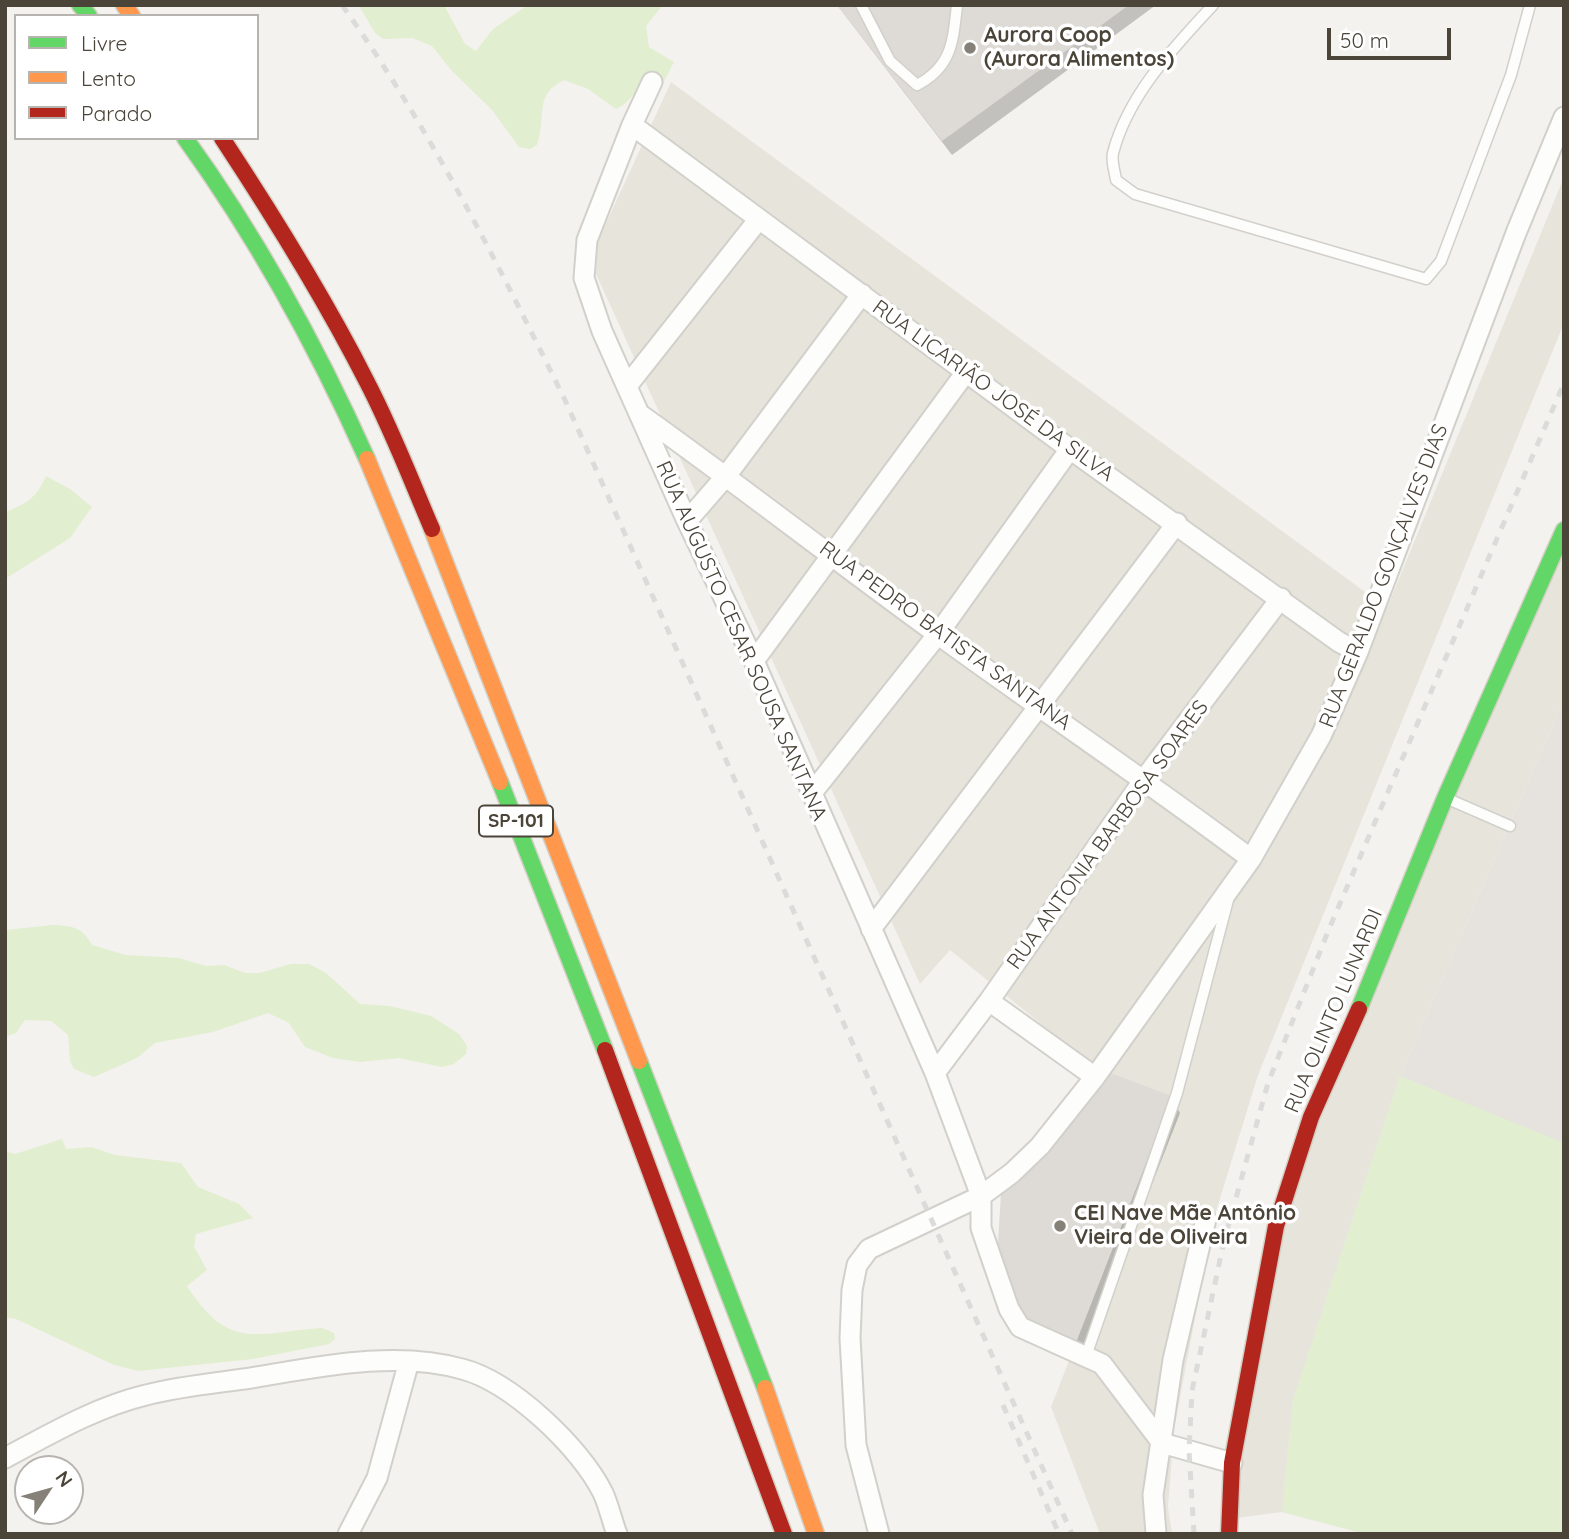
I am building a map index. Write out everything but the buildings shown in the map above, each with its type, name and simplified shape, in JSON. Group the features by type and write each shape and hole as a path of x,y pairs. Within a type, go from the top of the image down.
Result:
{"main road":[{"name":"SP-101","path":"186,140 258,246 281,286 320,362 401,539 568,952 784,1534"},
{"name":"SP-101","path":"223,140 307,273 349,346 386,421 434,534 733,1302 816,1534"},
{"name":"RUA OLINTO LUNARDI","path":"1229,1534 1232,1463 1276,1226 1311,1117 1371,981 1445,798 1564,530"},
{"path":"745,1424 757,1512"}],"street":[{"name":"RUA AUGUSTO CESAR SOUSA SANTANA","path":"652,82 632,125 587,240 584,278 602,331 687,521 754,661 934,1073 981,1196 981,1228 1004,1297 1020,1327 1102,1364 1162,1443"},
{"name":"RUA GERALDO GONÇALVES DIAS","path":"879,1534 856,1445 850,1338 852,1290 857,1265 869,1249 981,1196 1012,1173 1040,1146 1095,1077 1251,859 1321,736 1358,652 1511,246 1557,149 1564,117"},
{"name":"RUA LICARIÃO JOSÉ DA SILVA","path":"632,125 1070,449 1177,523 1339,642 1358,652"},
{"path":"628,386 759,219"},
{"path":"687,521 726,476 862,293"},
{"path":"754,661 966,372"},
{"name":"RUA PEDRO BATISTA SANTANA","path":"639,413 833,554 938,635 1145,778 1251,859"},
{"path":"811,794 938,635 1070,449"},
{"path":"871,929 1177,523"},
{"name":"RUA ANTONIA BARBOSA SOARES","path":"934,1073 989,1002 1145,778 1281,598"},
{"path":"989,1002 1095,1077"},
{"path":"1156,1534 1153,1495 1173,1360 1206,1219"},
{"path":"348,1534 377,1478 409,1361"},
{"path":"5,1458 74,1421 145,1395 329,1366 409,1361 466,1369 518,1397 580,1458 603,1493 617,1534"},
{"path":"5,1447 35,1442"},
{"path":"1162,1443 1232,1463"}],"lane":[{"path":"861,5 890,61 917,85 936,75 952,47 957,5"},
{"path":"1213,5 1152,76 1127,119 1112,156 1116,180 1135,194 1426,279 1441,261 1511,75 1530,5"},
{"path":"1445,798 1510,826"},
{"path":"1086,1356 1177,1093 1191,1032 1232,886"}],"shaded area":[{"path":"671,82 1387,608 1564,177 1564,323 1258,1075 1214,1218 1174,1429 1168,1507 1172,1534 1100,1534 1051,1407 1172,1096 1094,1067 950,950 920,984 596,274 597,243"},
{"path":"1564,530 1564,700 1400,1076 1293,1400 1282,1512 1229,1519 1276,1226"},
{"path":"1564,700 1564,1534 1366,1534 1282,1512 1293,1400 1400,1076"}],"green space":[{"path":"444,5 465,44 476,51 493,29 528,5 663,5 646,26 649,47 674,62 648,113 652,89 648,83 616,109 588,89 564,80 548,92 544,100 537,145 530,149 519,147 492,110 452,71 432,46 412,38 383,39 375,33 359,6"},
{"path":"46,476 70,489 92,507 70,538 5,579 5,512 30,499"},
{"path":"53,925 76,929 84,934 92,945 126,955 179,958 206,966 224,965 245,973 259,973 291,964 309,964 326,973 360,1004 390,1006 431,1016 459,1034 467,1046 466,1054 454,1064 442,1067 399,1058 360,1062 333,1058 305,1047 289,1023 268,1013 213,1032 155,1043 137,1058 94,1077 74,1069 70,1061 68,1035 51,1021 25,1020 16,1033 5,1037 5,930"},
{"path":"1400,1076 1564,1143 1564,1534 1366,1534 1282,1512 1293,1400"},
{"path":"62,1139 66,1149 91,1147 115,1155 181,1163 198,1187 239,1204 253,1218 196,1234 194,1247 207,1270 187,1286 216,1321 230,1329 260,1334 322,1328 334,1333 335,1339 329,1344 253,1359 138,1371 114,1365 16,1319 5,1317 5,1151 15,1154"}],"railway":[{"path":"342,5 405,99 434,148 565,400 1072,1534"},
{"path":"1194,1534 1189,1450 1192,1391 1224,1241 1268,1083 1329,929 1564,383"},
{"path":"1003,1405 1059,1534"}],"traffic: fast":[{"path":"80,5 87,14"},
{"path":"186,140 237,215 284,294 367,459"},
{"path":"1359,1009 1445,798 1564,530"},
{"path":"500,782 605,1050"},
{"path":"639,1061 765,1388"}],"traffic: slow":[{"path":"124,5 131,14"},
{"path":"367,459 500,782"},
{"path":"432,529 639,1061"},
{"path":"765,1388 816,1534"}],"traffic: jam":[{"path":"223,140 298,258 351,350 385,418 432,529"},
{"path":"1229,1534 1232,1463 1276,1226 1311,1117 1359,1009"},
{"path":"605,1050 784,1534"}],"place":[{"name":"Aurora Coop (Aurora Alimentos)","path":"970,48"},
{"name":"CEI Nave Mãe Antônio Vieira de Oliveira","path":"1060,1226"}]}
